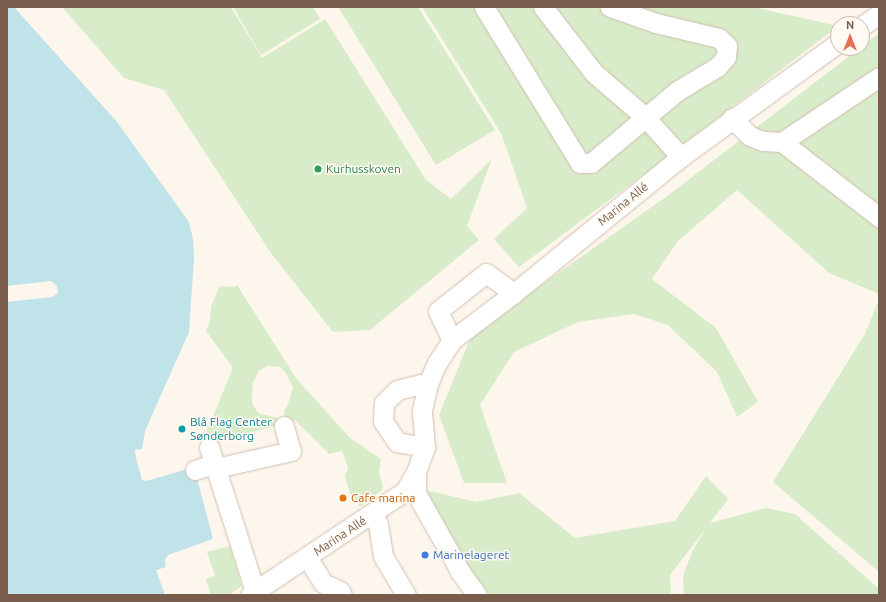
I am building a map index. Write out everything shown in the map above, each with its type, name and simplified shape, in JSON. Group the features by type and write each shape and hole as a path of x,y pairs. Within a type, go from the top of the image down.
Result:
{"street":[{"path":"484,7 580,163 591,163 677,91 717,67 726,57 727,46 719,38 656,23 610,7"},
{"path":"543,7 594,73 642,120 676,160"},
{"path":"870,20 879,14"},
{"name":"Marina Allé","path":"213,460 253,593 373,514 405,491 416,472 425,447 422,410 428,384 437,363 452,340 514,293 676,160 732,118 830,49"},
{"path":"782,142 879,77"},
{"path":"732,118 750,136 764,141 782,142 879,217"},
{"path":"452,340 438,311 486,273 514,293"},
{"path":"425,447 397,442 383,421 384,402 397,390 421,384 428,384"},
{"path":"195,470 213,460 291,451 284,426"},
{"name":"Marina Allé","path":"416,472 416,493 461,573 477,595"},
{"path":"373,514 378,524 383,556 406,595"},
{"path":"307,557 323,583 340,592 342,595"}],"green space":[{"name":"Kurhusskoven","path":"62,7 231,7 262,58 325,19 426,180 451,199 492,159 467,226 479,240 370,330 333,332 271,253 164,90 124,78"},
{"path":"233,7 313,7 320,19 261,55"},
{"path":"338,7 418,7 495,130 436,165"},
{"path":"422,7 753,7 830,24 830,32 667,157 519,267 494,239 527,208 501,133"},
{"path":"879,33 879,294 829,273 737,190 678,241 652,279 716,328 758,402 737,417 717,372 668,325 634,314 578,322 514,352 480,405 507,483 464,483 439,415 472,334 670,194 849,56 870,56 870,40"},
{"path":"237,285 296,378 350,438 381,459 379,472 383,487 381,491 360,507 358,502 353,503 345,477 348,467 342,451 329,454 295,420 286,423 284,411 287,407 293,388 286,373 280,367 267,366 259,371 253,382 252,403 258,413 278,418 280,425 221,440 214,449 206,433 233,368 206,331 210,321 211,306 219,288 222,286 234,287"},
{"path":"879,299 879,572 773,482 865,334"},
{"path":"706,476 728,499 710,523 766,508 795,514 879,589 879,595 684,595 683,576 692,552 706,528 670,575 671,595 490,595 473,576 421,489 476,502 519,493 575,538 675,521"},
{"path":"230,546 242,586 229,595 211,595 206,579 215,576 207,552"}],"water":[{"path":"7,7 14,7 117,122 189,222 193,239 194,258 189,332 145,431 142,449 135,450 142,480 147,481 194,467 213,539 168,555 165,560 166,567 156,570 165,595 7,595"}],"pier":[{"path":"51,281 56,285 58,290 57,294 52,297 7,302 7,286"}],"place":[{"name":"Kurhusskoven","path":"318,169"},
{"name":"Blå Flag Center Sønderborg","path":"182,429"},
{"name":"Cafe marina","path":"343,498"},
{"name":"Marinelageret","path":"425,555"}]}
